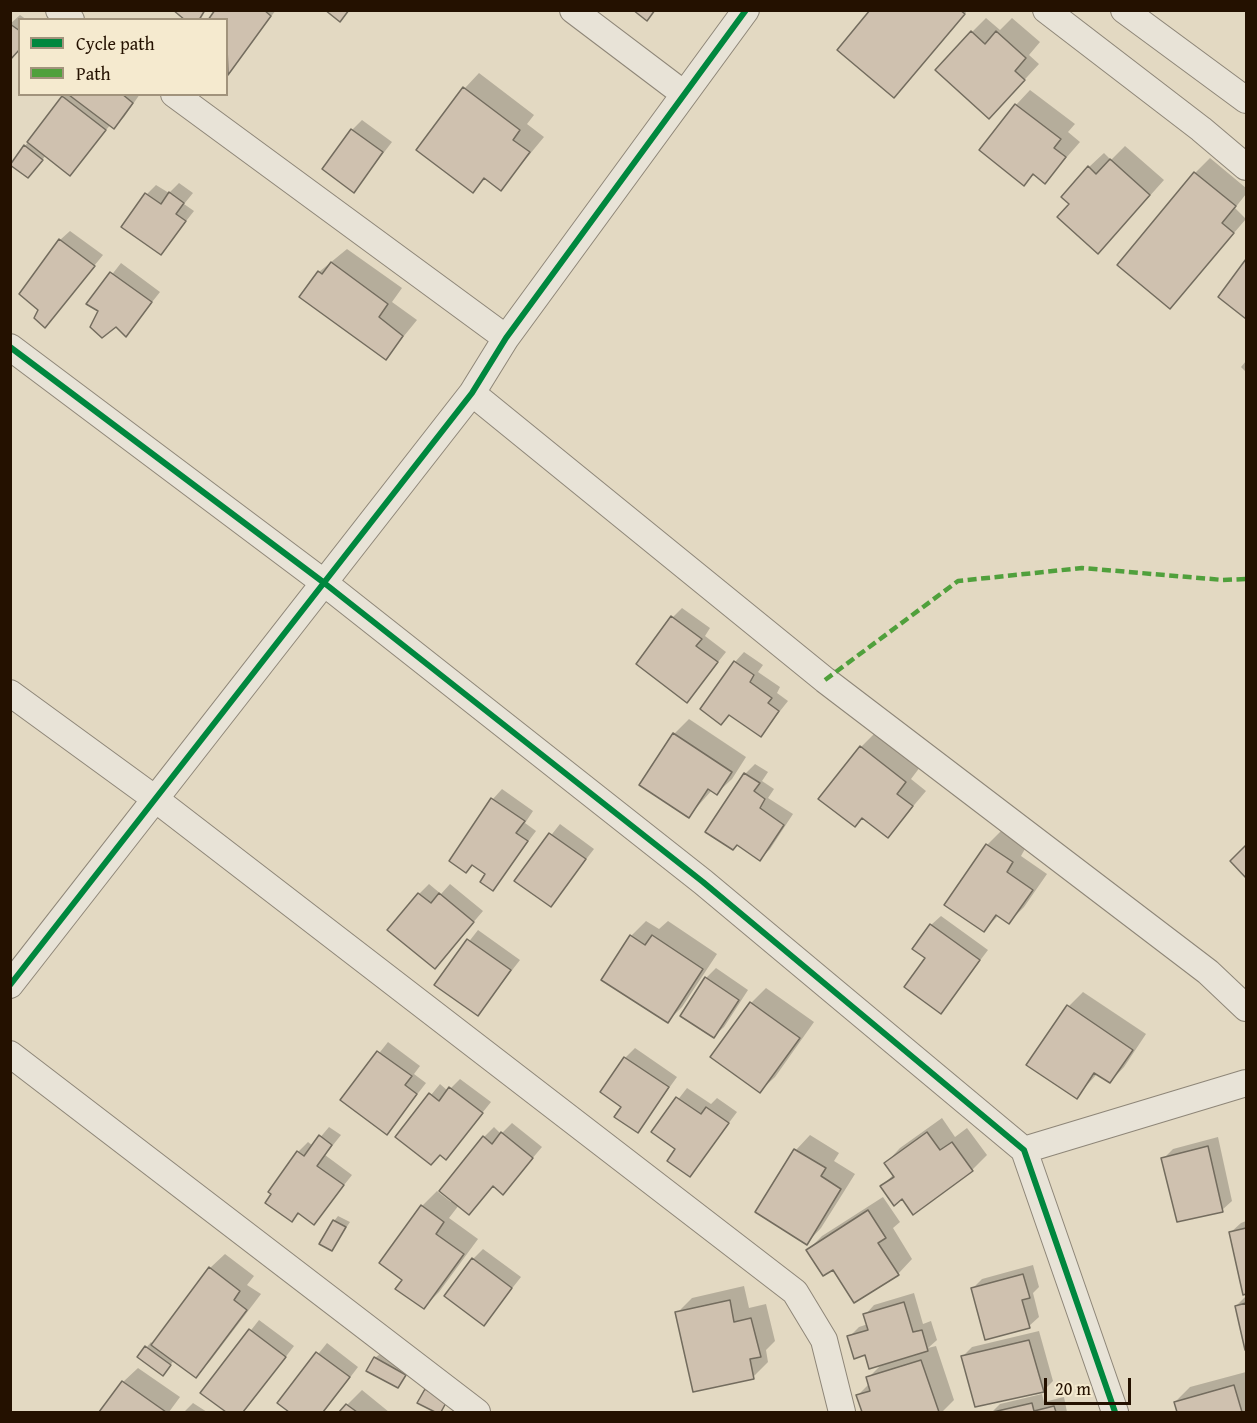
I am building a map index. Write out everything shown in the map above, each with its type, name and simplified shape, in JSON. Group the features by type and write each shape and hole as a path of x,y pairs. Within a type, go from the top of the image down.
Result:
{"street":[{"path":"573,10 684,94"},
{"path":"10,986 154,798 472,393 506,338 746,10"},
{"path":"1046,10 1202,129 1246,167"},
{"path":"1124,10 1246,100"},
{"path":"177,96 506,338"},
{"path":"10,347 323,582 703,882 1024,1149 1115,1413"},
{"path":"472,393 825,680 1208,972 1246,1008"},
{"path":"10,693 154,798 795,1292 824,1340 842,1413"},
{"path":"10,1054 477,1413"},
{"path":"1024,1149 1246,1083"}],"building":[{"path":"173,10 205,10 200,18 183,18"},
{"path":"215,10 264,10 271,16 228,75 228,18 209,18"},
{"path":"325,10 349,10 340,22"},
{"path":"633,10 655,10 647,21"},
{"path":"870,10 960,10 965,14 894,98 837,50"},
{"path":"10,24 18,30 18,51 10,60"},
{"path":"971,31 985,44 996,31 1026,58 1015,71 1025,80 989,119 935,70"},
{"path":"463,87 520,130 513,140 530,152 501,191 484,178 473,193 416,150"},
{"path":"62,96 106,130 70,176 27,142"},
{"path":"70,96 124,96 133,103 114,129"},
{"path":"1015,104 1061,139 1054,148 1066,157 1045,184 1033,174 1024,186 979,150"},
{"path":"351,129 383,152 354,193 322,169"},
{"path":"24,145 43,160 28,178 10,165"},
{"path":"1110,159 1150,195 1098,254 1057,217 1069,204 1061,197 1088,166 1096,174"},
{"path":"1194,172 1236,206 1222,223 1234,233 1170,309 1117,265"},
{"path":"169,192 184,203 176,214 186,221 161,255 121,227 145,193 161,204"},
{"path":"59,239 95,266 45,328 34,318 38,310 19,294"},
{"path":"1246,259 1246,319 1218,297"},
{"path":"331,262 388,304 379,317 403,336 386,360 299,297 318,271 322,274"},
{"path":"110,272 152,302 126,337 116,327 102,338 90,327 98,311 86,304"},
{"path":"671,616 702,639 696,646 718,662 687,703 636,664"},
{"path":"734,661 754,675 750,682 772,698 768,703 779,711 761,737 729,715 721,725 700,709"},
{"path":"673,733 732,772 717,795 708,789 689,818 639,785"},
{"path":"860,746 906,782 897,794 913,806 888,838 862,818 855,827 818,799"},
{"path":"744,773 760,783 754,791 765,799 760,808 784,825 760,861 737,845 733,850 705,832"},
{"path":"491,798 525,821 516,833 528,841 493,891 480,882 485,874 472,865 466,873 449,861"},
{"path":"549,833 586,859 551,907 514,881"},
{"path":"986,844 1013,862 1007,872 1033,890 1009,924 996,915 984,932 944,905"},
{"path":"1246,845 1246,878 1230,861"},
{"path":"418,893 431,903 439,893 474,922 435,969 387,930"},
{"path":"930,924 980,960 941,1014 904,987 925,958 912,949"},
{"path":"630,935 645,945 652,935 703,969 668,1023 601,980"},
{"path":"467,939 511,970 478,1016 434,985"},
{"path":"705,977 739,1000 714,1038 680,1016"},
{"path":"750,1002 800,1038 760,1093 710,1057"},
{"path":"1067,1005 1133,1050 1110,1083 1094,1073 1077,1099 1026,1065"},
{"path":"377,1051 412,1076 405,1085 417,1094 387,1135 340,1100"},
{"path":"624,1057 669,1087 638,1133 614,1117 621,1107 600,1092"},
{"path":"449,1087 483,1113 446,1160 440,1155 431,1165 395,1137 429,1093 439,1101"},
{"path":"676,1097 701,1114 706,1107 729,1123 690,1177 667,1161 675,1149 651,1132"},
{"path":"501,1132 533,1158 503,1195 493,1186 469,1215 439,1191 483,1136 492,1144"},
{"path":"927,1132 940,1150 952,1142 973,1171 913,1215 902,1199 894,1206 880,1186 894,1177 884,1163"},
{"path":"319,1135 332,1145 317,1166 344,1185 314,1225 298,1213 292,1222 265,1203 271,1194 268,1192 297,1151 304,1156"},
{"path":"1208,1146 1223,1212 1177,1222 1161,1158"},
{"path":"794,1149 826,1168 821,1176 841,1189 807,1245 755,1212"},
{"path":"421,1205 444,1222 436,1234 464,1254 424,1309 395,1289 402,1280 379,1263"},
{"path":"868,1210 886,1238 878,1243 899,1275 854,1303 833,1270 823,1276 806,1250"},
{"path":"333,1220 346,1227 332,1251 319,1244"},
{"path":"1246,1228 1246,1294 1243,1295 1229,1232"},
{"path":"472,1258 512,1288 484,1326 444,1296"},
{"path":"209,1267 240,1291 234,1300 247,1310 196,1378 151,1345"},
{"path":"1023,1274 1030,1298 1022,1300 1030,1328 985,1340 971,1288"},
{"path":"730,1300 734,1322 751,1318 761,1357 750,1359 754,1379 693,1392 675,1312"},
{"path":"904,1302 913,1332 922,1330 928,1351 869,1369 865,1355 854,1359 847,1336 868,1330 863,1314"},
{"path":"1246,1303 1246,1350 1245,1350 1235,1306"},
{"path":"249,1329 286,1357 243,1412 226,1412 200,1393"},
{"path":"1029,1340 1044,1392 975,1407 961,1356"},
{"path":"145,1346 171,1365 163,1376 137,1357"},
{"path":"316,1352 350,1377 323,1412 289,1412 277,1403"},
{"path":"374,1357 406,1375 398,1388 366,1371"},
{"path":"921,1360 939,1412 862,1412 856,1395 870,1391 866,1377"},
{"path":"122,1381 166,1412 99,1412"},
{"path":"1234,1385 1242,1412 1177,1412 1174,1402"},
{"path":"425,1389 447,1401 441,1412 435,1412 417,1403"},
{"path":"1032,1403 1034,1411 1054,1406 1056,1412 993,1412"},
{"path":"346,1404 357,1412 339,1412"}],"marked path":[{"path":"825,680 958,581 1082,568 1223,580 1246,579"}],"cycle path":[{"path":"10,985 472,393 506,338 746,10"},
{"path":"10,347 323,582 703,882 1024,1150 1115,1412"}]}
